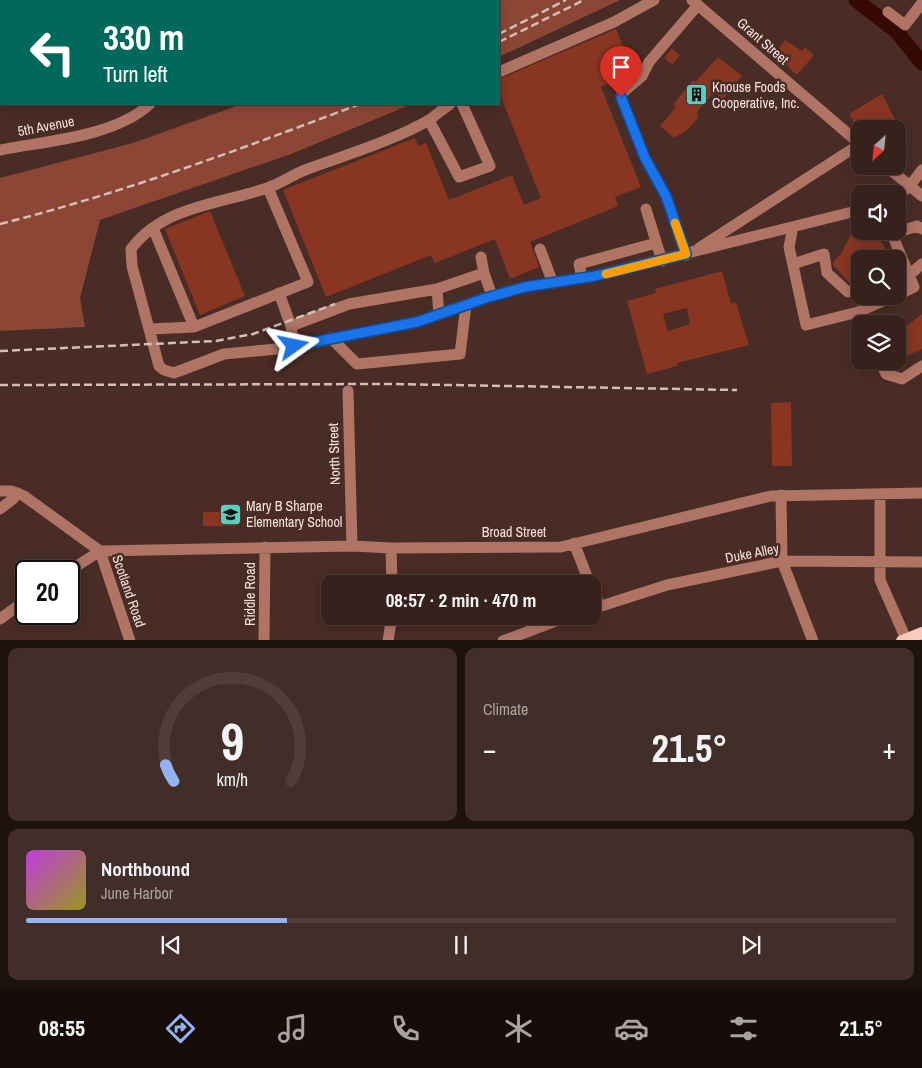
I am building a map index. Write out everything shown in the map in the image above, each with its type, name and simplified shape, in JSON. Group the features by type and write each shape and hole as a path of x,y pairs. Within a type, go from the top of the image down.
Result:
{"main road":[{"path":"904,640 922,633"}],"street":[{"path":"500,72 614,22 654,0"},
{"path":"689,254 666,196 645,158 621,97 622,93 642,76 649,62 695,3"},
{"name":"Grant Street","path":"695,3 851,136"},
{"path":"888,12 905,25 922,3"},
{"name":"5th Avenue","path":"0,150 68,138 109,128 142,111 149,105"},
{"path":"449,105 429,120 300,172 268,188 188,209 153,228 138,240 131,249 132,266 159,366 164,370 174,373 224,354 294,346 417,322 492,296 525,287 582,278 689,254 851,212"},
{"path":"429,120 459,178 490,166 462,105"},
{"path":"689,254 851,150"},
{"path":"906,189 922,170"},
{"path":"896,175 922,196"},
{"path":"150,329 194,326 308,282 268,188"},
{"path":"646,209 662,260"},
{"path":"896,250 892,234 916,226 922,228"},
{"path":"793,227 789,247 806,325 858,312 875,305"},
{"path":"153,228 194,326"},
{"path":"582,278 579,264 656,243"},
{"path":"540,249 553,283"},
{"path":"793,264 824,254 827,273 848,292 851,291"},
{"path":"481,257 492,296"},
{"path":"906,275 922,264"},
{"path":"291,326 349,304 437,289 484,273"},
{"path":"906,280 918,292"},
{"path":"437,289 439,315"},
{"path":"279,293 291,326 294,346"},
{"path":"331,338 357,364 460,354 466,305"},
{"path":"884,370 886,374 902,379 922,366"},
{"name":"North Street","path":"348,392 352,546"},
{"path":"0,491 18,493 100,551 80,564"},
{"path":"0,509 18,493"},
{"name":"Broad Street","path":"100,551 352,546 391,548 561,547 743,502 781,495 922,493"},
{"path":"880,494 880,580 904,640"},
{"path":"781,495 782,561 813,640"},
{"path":"574,543 586,575"},
{"name":"Riddle Road","path":"264,640 265,547"},
{"path":"391,548 392,575"},
{"name":"Scotland Road","path":"100,551 130,640"},
{"name":"Duke Alley","path":"601,606 667,585 782,561 922,562"},
{"path":"0,619 15,608"},
{"path":"388,640 390,625"},
{"path":"503,640 544,625"}],"shaded area":[{"path":"500,0 620,0 500,57"},
{"path":"239,105 410,105 291,154 100,220 80,298 85,327 0,331 0,178 133,143"}],"building":[{"path":"616,29 634,73 601,87 641,187 615,197 618,206 530,242 539,267 510,279 495,239 435,263 431,255 326,297 283,190 415,138 418,146 426,143 449,200 512,175 524,205 541,198 500,95 500,79"},
{"path":"785,40 802,51 805,47 814,55 797,75 789,66 774,55"},
{"path":"672,48 680,55 672,65 664,58"},
{"name":"Knouse Foods Cooperative, Inc.","path":"718,57 742,76 723,99 714,92 697,112 698,118 687,130 674,138 660,126 676,107 673,105 693,80 695,82"},
{"path":"882,94 895,120 853,120 849,114"},
{"path":"210,211 245,296 200,315 165,229"},
{"path":"851,234 851,240 880,240 886,250 851,250 850,284 833,265 833,262 841,254"},
{"path":"722,271 731,304 736,303 749,345 677,363 677,366 647,374 627,301 656,293 655,289","holes":["687,308 690,324 668,331 663,314"]},
{"path":"922,314 922,349 906,356 906,327"},
{"path":"791,402 792,466 772,466 771,403"},
{"path":"203,512 236,512 236,526 203,526"}],"waterway":[{"path":"856,0 896,31 922,63"}],"railway":[{"path":"500,33 566,0"},
{"path":"500,42 584,0"},
{"path":"0,224 137,184 226,154 357,105"},
{"path":"0,351 216,341 253,334 335,304"},
{"path":"0,385 392,384 737,390"}],"slow traffic":[{"path":"606,274 686,254 675,223"}],"place":[{"name":"Knouse Foods Cooperative, Inc.","path":"696,95"},
{"name":"Mary B Sharpe Elementary School","path":"230,514"}],"route":[{"path":"294,346 417,322 486,298 525,287 595,276 686,254 666,196 645,158 621,97"}]}
